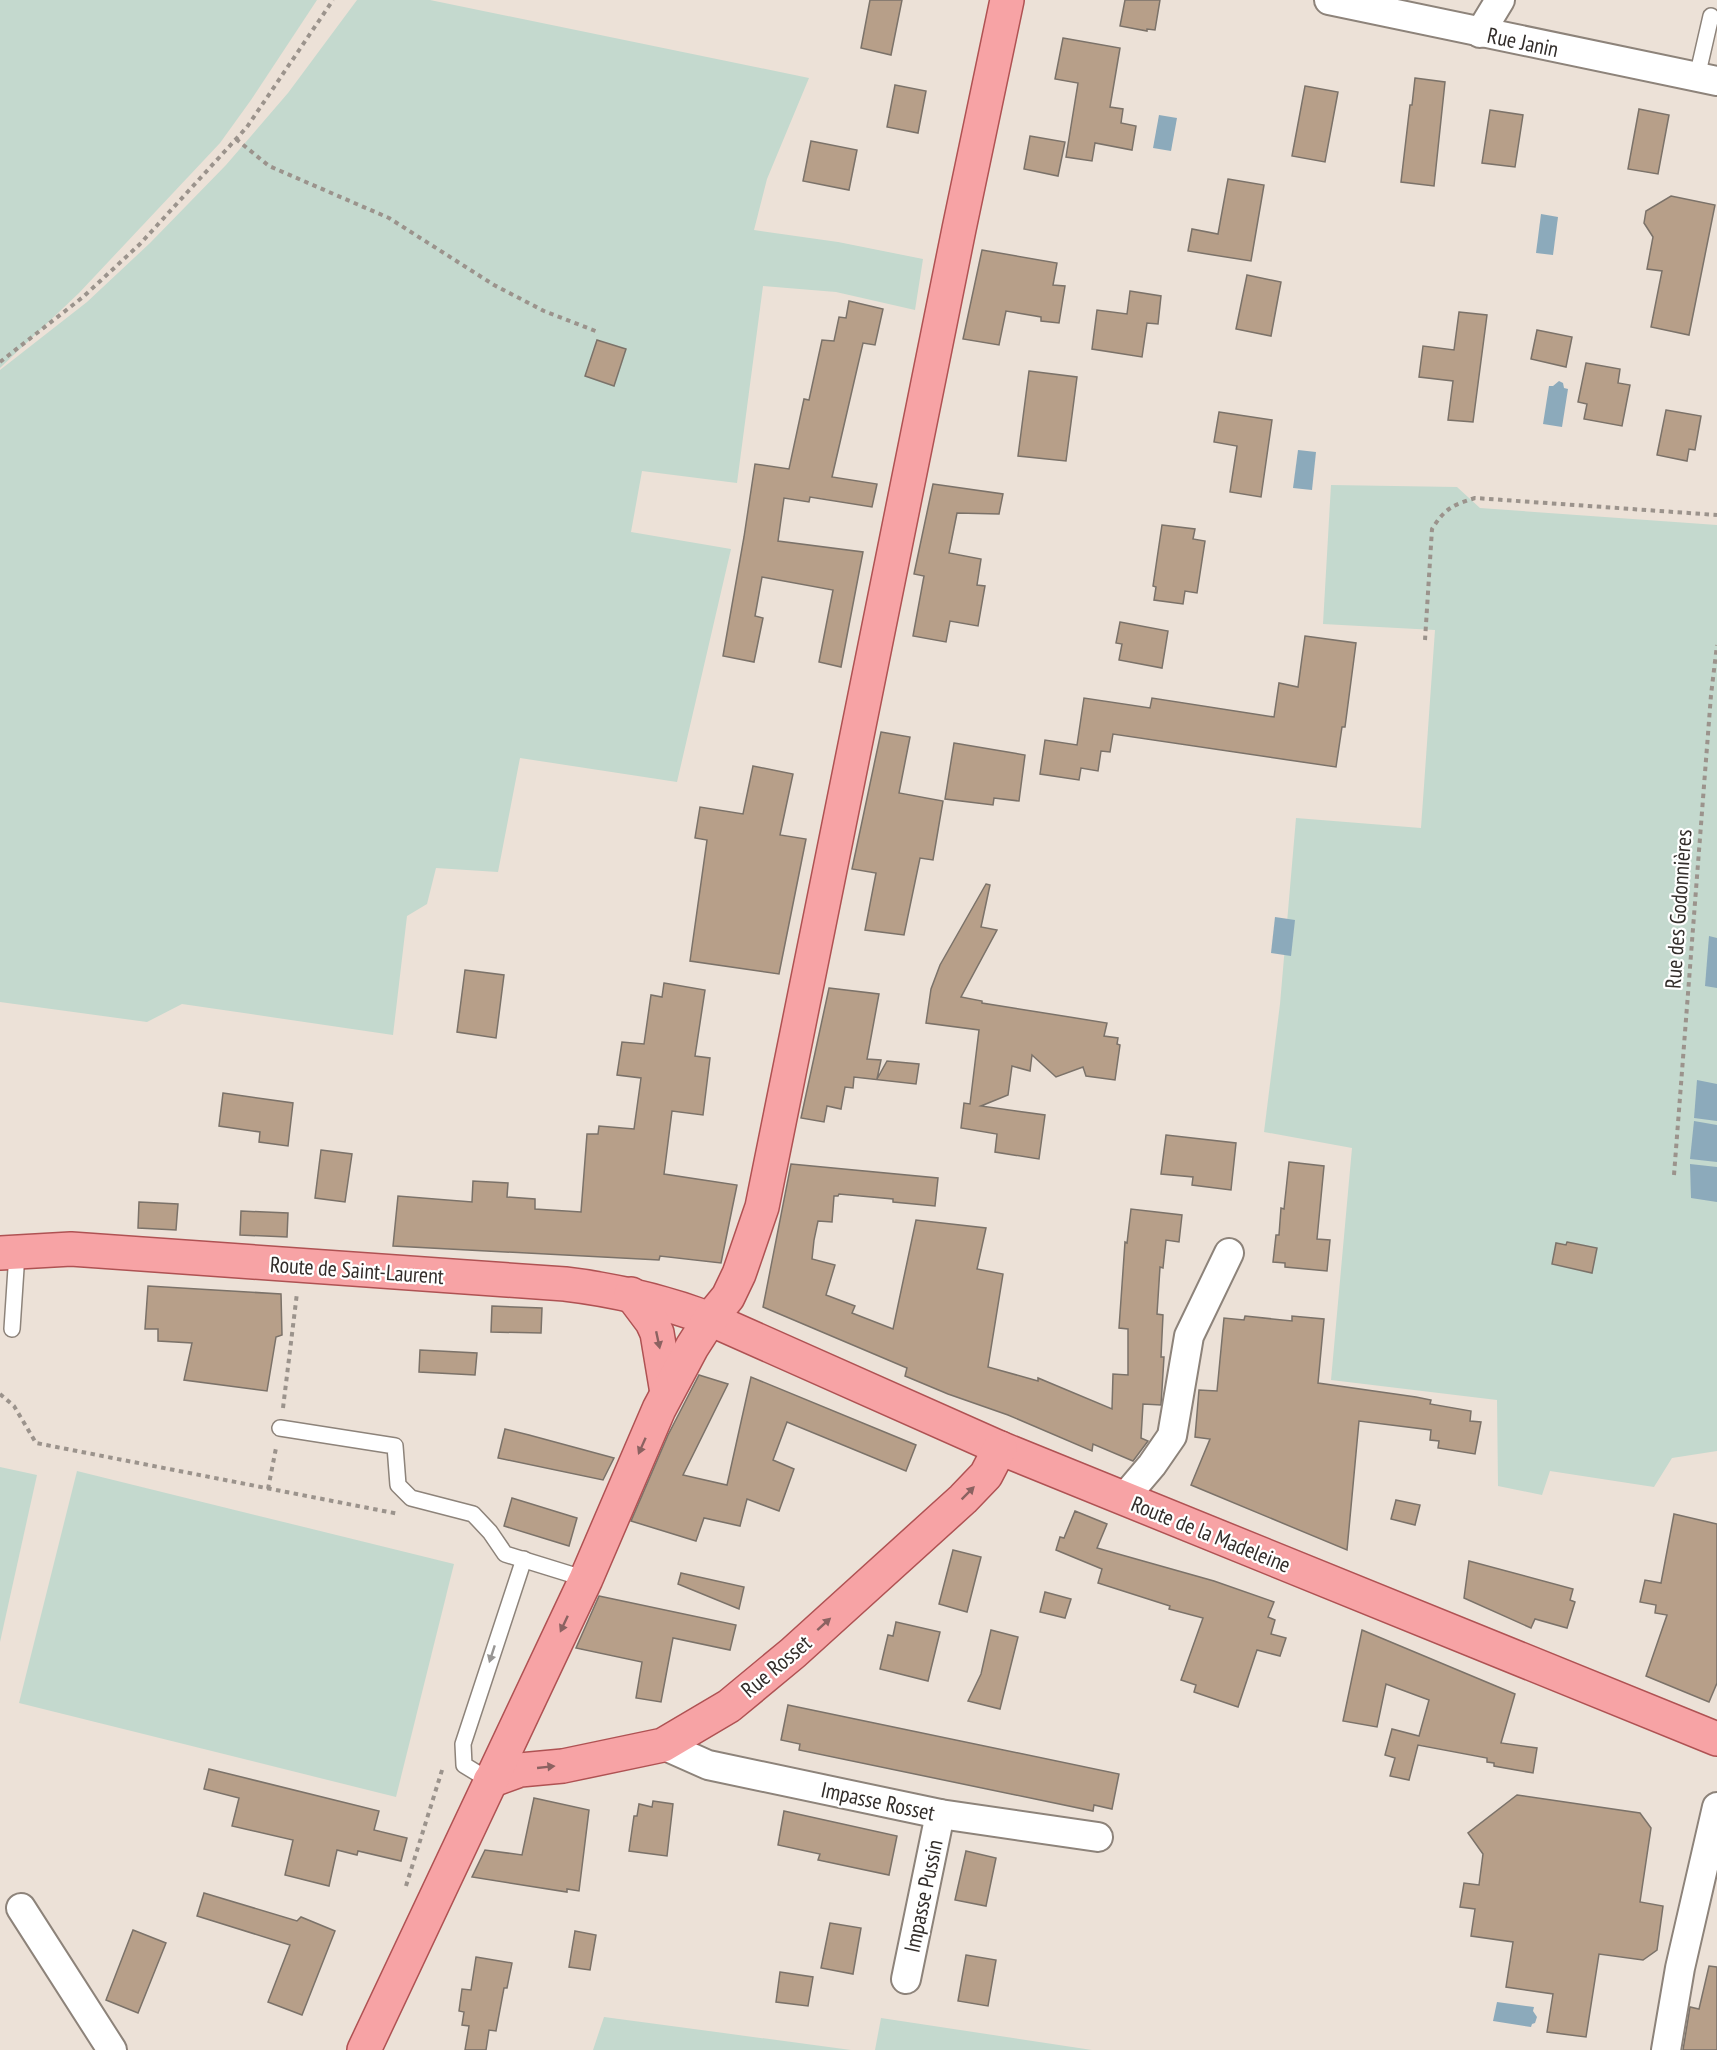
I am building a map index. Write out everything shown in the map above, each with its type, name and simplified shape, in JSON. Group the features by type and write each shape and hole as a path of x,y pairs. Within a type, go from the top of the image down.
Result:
{"main road":[{"path":"364,2050 416,1903 490,1781 586,1579 641,1447 667,1393 710,1319 732,1289 762,1207 1007,0"},
{"name":"Route de Saint-Laurent","path":"9,1253 71,1249 565,1284 631,1294 667,1303 710,1319"},
{"path":"631,1294 652,1322 657,1333 667,1393"},
{"name":"Route de la Madeleine","path":"710,1319 1000,1448 1717,1739"},
{"name":"Rue Rosset","path":"490,1781 520,1770 563,1766 663,1745 729,1706 794,1653 963,1498 986,1475 1000,1448"}],"street":[{"name":"Rue Janin","path":"1329,0 1707,79"},
{"path":"1480,33 1500,0"},
{"path":"1124,1498 1152,1465 1172,1436 1189,1336 1230,1253"},
{"name":"Impasse Rosset","path":"663,1745 708,1765 940,1814 1098,1837"},
{"path":"1666,2050 1683,1957 1717,1807"},
{"name":"Impasse Pussin","path":"906,1979 940,1814"},
{"path":"21,1908 112,2050"}],"lane":[{"path":"1707,79 1715,0"},
{"path":"9,1253 12,1329"},
{"path":"280,1428 395,1446 398,1485 411,1498 472,1514 490,1532 505,1554 586,1579"},
{"path":"490,1781 464,1765 463,1744 524,1559"}],"path":[{"path":"0,362 83,297 140,244 247,128 333,0"},
{"path":"236,139 269,166 389,218 494,285 544,311 598,332"},
{"path":"1425,640 1432,529 1441,514 1453,505 1475,498 1717,515"},
{"name":"Rue des Godonnières","path":"1674,1175 1709,718 1717,645"},
{"path":"268,1489 286,1385 298,1266"},
{"path":"0,1394 14,1406 36,1443 408,1516"},
{"path":"416,1903 418,1853 445,1762"}],"green space":[{"path":"0,0 317,0 220,143 79,293 0,368"},
{"path":"357,0 430,0 809,78 767,179 754,230 838,242 923,259 915,310 836,292 763,286 737,483 642,471 631,532 731,549 677,782 520,758 498,872 436,868 427,904 407,916 393,1035 182,1004 147,1022 0,1002 0,370 87,302 150,243 226,165 288,93"},
{"path":"1331,485 1457,487 1480,508 1717,525 1717,1451 1672,1458 1654,1487 1550,1471 1542,1495 1498,1486 1497,1400 1331,1380 1352,1148 1264,1132 1280,1004 1296,818 1421,828 1435,630 1323,624"},
{"path":"0,1467 37,1475 0,1642"},
{"path":"77,1471 454,1564 396,1797 19,1703"},
{"path":"604,2017 851,2050 593,2050"},
{"path":"881,2018 1092,2050 875,2050"}],"water":[{"path":"1159,115 1177,118 1171,151 1153,148"},
{"path":"1541,214 1558,217 1553,255 1536,253"},
{"path":"1559,381 1563,383 1564,388 1568,389 1562,427 1543,424 1549,386"},
{"path":"1298,450 1316,452 1312,490 1293,488"},
{"path":"1275,917 1295,920 1291,956 1271,953"},
{"path":"1709,936 1717,938 1717,988 1705,986"},
{"path":"1697,1080 1717,1084 1717,1121 1694,1118"},
{"path":"1694,1121 1717,1125 1717,1162 1690,1159"},
{"path":"1690,1164 1717,1167 1717,1202 1691,1198"},
{"path":"1497,2002 1534,2007 1533,2011 1537,2017 1535,2023 1531,2027 1493,2021"}],"building":[{"path":"870,0 902,0 891,55 861,48"},
{"path":"1125,0 1160,0 1155,30 1147,29 1147,31 1120,26"},
{"path":"1063,38 1120,48 1110,107 1123,109 1121,123 1136,126 1132,150 1095,143 1092,161 1066,157 1078,83 1055,79"},
{"path":"1415,78 1445,82 1434,186 1401,182"},
{"path":"895,85 926,91 918,133 887,127"},
{"path":"1305,86 1338,92 1325,162 1292,156"},
{"path":"1639,109 1669,115 1658,174 1628,169"},
{"path":"1490,110 1523,115 1515,167 1482,163"},
{"path":"1030,136 1065,142 1058,176 1024,169"},
{"path":"811,141 857,150 849,190 803,181"},
{"path":"1228,179 1264,185 1251,261 1188,251 1192,229 1218,234"},
{"path":"1671,196 1715,205 1689,335 1651,327 1662,271 1647,269 1653,237 1644,223 1646,211"},
{"path":"982,250 1057,263 1053,285 1065,286 1059,323 1041,321 1041,317 1006,311 999,345 963,339"},
{"path":"1247,275 1281,282 1271,336 1236,329"},
{"path":"1130,291 1161,296 1158,324 1147,323 1142,357 1092,349 1097,310 1127,314"},
{"path":"849,301 883,309 875,345 863,343 832,477 877,484 872,507 810,497 809,502 784,498 778,541 863,552 841,667 819,662 833,590 762,577 755,616 763,618 754,662 723,656 755,464 789,469 804,399 809,400 822,340 834,341 839,317 846,318"},
{"path":"1459,312 1487,315 1473,422 1448,420 1453,381 1419,377 1423,346 1454,350"},
{"path":"1537,330 1572,337 1566,367 1531,359"},
{"path":"597,340 626,349 614,386 585,376"},
{"path":"1586,363 1620,369 1618,383 1630,385 1622,426 1584,419 1587,404 1578,402"},
{"path":"1029,371 1077,377 1066,461 1018,456"},
{"path":"1666,410 1701,416 1695,450 1689,449 1687,461 1657,455"},
{"path":"1219,412 1272,420 1261,497 1230,492 1237,446 1214,442"},
{"path":"933,484 1003,494 999,514 957,513 949,553 981,559 977,585 985,586 978,626 950,621 946,642 913,636 924,576 914,574"},
{"path":"1162,525 1195,529 1193,539 1205,541 1197,593 1185,591 1183,604 1154,600 1156,587 1153,586"},
{"path":"1120,622 1168,631 1162,668 1119,660 1122,644 1116,643"},
{"path":"1305,636 1356,643 1345,727 1342,727 1336,767 1113,734 1110,752 1101,751 1098,771 1081,768 1079,780 1040,774 1045,740 1077,745 1084,698 1150,708 1152,698 1274,717 1279,683 1298,687"},
{"path":"881,732 910,737 899,793 943,801 933,860 920,858 904,935 865,930 876,873 852,869"},
{"path":"954,743 1025,755 1019,801 994,798 993,805 945,799"},
{"path":"753,766 793,774 780,835 806,839 779,974 690,961 707,840 695,838 700,807 743,814"},
{"path":"986,884 990,885 981,927 997,930 961,997 982,1001 982,1003 1107,1023 1104,1036 1118,1038 1117,1044 1120,1045 1115,1080 1086,1076 1083,1067 1056,1077 1032,1055 1030,1071 1012,1066 1008,1095 981,1106 1045,1115 1039,1159 995,1152 997,1134 961,1128 964,1103 970,1104 979,1030 926,1023 931,989 940,965"},
{"path":"465,970 504,975 496,1038 457,1032"},
{"path":"664,983 705,990 695,1056 710,1058 703,1115 672,1111 664,1174 737,1185 721,1263 660,1256 659,1260 393,1246 398,1196 472,1202 473,1181 508,1183 507,1197 535,1199 535,1209 581,1212 587,1134 598,1134 599,1126 634,1129 641,1078 617,1075 622,1042 644,1044 651,995 662,997"},
{"path":"829,988 879,994 867,1059 881,1060 877,1079 887,1061 919,1064 916,1084 854,1077 853,1088 845,1087 841,1109 827,1106 824,1122 801,1118"},
{"path":"223,1093 293,1103 288,1146 259,1142 260,1132 219,1126"},
{"path":"1166,1135 1236,1143 1231,1190 1192,1185 1193,1177 1161,1174"},
{"path":"321,1150 352,1154 345,1202 315,1198"},
{"path":"1289,1162 1324,1166 1317,1239 1330,1240 1327,1271 1285,1267 1285,1263 1273,1262 1276,1235 1279,1235 1281,1208 1284,1209"},
{"path":"791,1164 938,1178 935,1206 893,1202 893,1199 839,1194 834,1196 832,1222 818,1221 812,1259 835,1265 826,1295 855,1306 852,1313 893,1329 916,1220 986,1228 977,1269 1003,1274 988,1367 1038,1381 1038,1378 1112,1409 1113,1374 1128,1375 1128,1329 1119,1328 1125,1242 1127,1243 1131,1209 1182,1215 1179,1242 1166,1240 1163,1268 1160,1267 1157,1314 1163,1315 1161,1357 1164,1357 1161,1405 1143,1404 1141,1438 1148,1441 1133,1461 1093,1444 1092,1451 1008,1415 948,1394 905,1376 907,1368 763,1307"},
{"path":"139,1202 178,1204 176,1230 138,1228"},
{"path":"241,1211 288,1213 287,1237 240,1235"},
{"path":"1567,1242 1597,1248 1592,1273 1552,1264 1556,1243 1566,1245"},
{"path":"148,1286 281,1294 282,1335 276,1337 267,1391 184,1380 192,1343 158,1341 158,1329 145,1329"},
{"path":"492,1306 542,1308 541,1333 491,1332"},
{"path":"1245,1316 1292,1321 1292,1316 1324,1319 1318,1383 1416,1397 1431,1400 1430,1404 1471,1411 1470,1421 1481,1422 1475,1454 1438,1448 1439,1441 1430,1440 1431,1430 1359,1421 1347,1550 1191,1485 1210,1439 1195,1437 1199,1390 1217,1391 1224,1318 1244,1320"},
{"path":"420,1350 477,1353 475,1375 419,1372"},
{"path":"699,1375 728,1384 683,1475 727,1485 751,1377 916,1445 906,1471 787,1422 773,1460 794,1469 779,1511 747,1499 740,1526 704,1518 696,1541 631,1521 668,1435"},
{"path":"505,1429 614,1458 603,1480 498,1458"},
{"path":"512,1498 577,1518 569,1546 504,1526"},
{"path":"1396,1500 1420,1505 1415,1525 1391,1519"},
{"path":"1075,1511 1107,1524 1097,1548 1214,1581 1274,1602 1268,1617 1275,1620 1271,1634 1286,1638 1280,1656 1257,1650 1238,1707 1194,1692 1196,1685 1181,1680 1203,1618 1169,1609 1170,1606 1098,1583 1102,1569 1056,1550 1060,1537 1064,1538"},
{"path":"1674,1514 1717,1524 1717,1683 1709,1702 1646,1676 1667,1615 1655,1613 1656,1605 1640,1602 1645,1580 1661,1583"},
{"path":"953,1550 981,1557 967,1612 939,1604"},
{"path":"1469,1561 1573,1589 1570,1600 1575,1602 1567,1628 1535,1619 1531,1628 1464,1598"},
{"path":"681,1573 744,1587 739,1609 678,1584"},
{"path":"1045,1592 1071,1599 1065,1618 1040,1612"},
{"path":"599,1596 736,1625 730,1650 673,1638 661,1702 636,1698 642,1662 576,1648"},
{"path":"896,1622 940,1632 928,1681 880,1669 888,1635 893,1636"},
{"path":"991,1630 1018,1637 1000,1709 968,1701 981,1674"},
{"path":"1362,1630 1515,1694 1501,1743 1537,1748 1533,1773 1494,1766 1494,1763 1487,1762 1487,1758 1418,1745 1409,1780 1390,1776 1395,1758 1385,1755 1392,1729 1419,1736 1429,1700 1386,1684 1377,1727 1343,1721"},
{"path":"788,1705 1119,1774 1112,1809 1094,1805 1093,1811 799,1750 800,1744 781,1740"},
{"path":"209,1769 379,1811 374,1830 407,1838 401,1861 358,1851 357,1855 337,1850 329,1886 285,1875 293,1840 232,1826 239,1798 204,1789"},
{"path":"1517,1795 1640,1813 1651,1828 1640,1902 1663,1906 1657,1950 1643,1960 1599,1954 1586,2037 1547,2032 1553,1994 1506,1987 1513,1942 1471,1936 1475,1909 1460,1907 1464,1883 1479,1885 1483,1854 1468,1833"},
{"path":"534,1798 589,1810 579,1891 567,1889 567,1892 472,1877 485,1850 522,1855"},
{"path":"653,1801 673,1804 667,1856 629,1851 634,1816 637,1816 639,1804 652,1807"},
{"path":"784,1811 897,1836 889,1875 818,1860 820,1854 778,1845"},
{"path":"966,1851 996,1858 986,1906 955,1900"},
{"path":"204,1893 297,1921 301,1917 335,1931 302,2015 268,2002 290,1945 197,1916"},
{"path":"830,1923 861,1928 853,1974 821,1968"},
{"path":"133,1930 166,1943 138,2013 106,2000"},
{"path":"575,1931 596,1935 590,1970 569,1967"},
{"path":"966,1955 996,1960 988,2006 958,2001"},
{"path":"476,1957 512,1963 507,1988 504,1988 496,2031 489,2030 486,2050 465,2050 469,2026 462,2025 464,2012 459,2011 462,1989 471,1990"},
{"path":"1709,1966 1717,1967 1717,2050 1683,2050 1690,2007 1699,2009"},
{"path":"780,1972 813,1977 808,2006 776,2002"}]}
